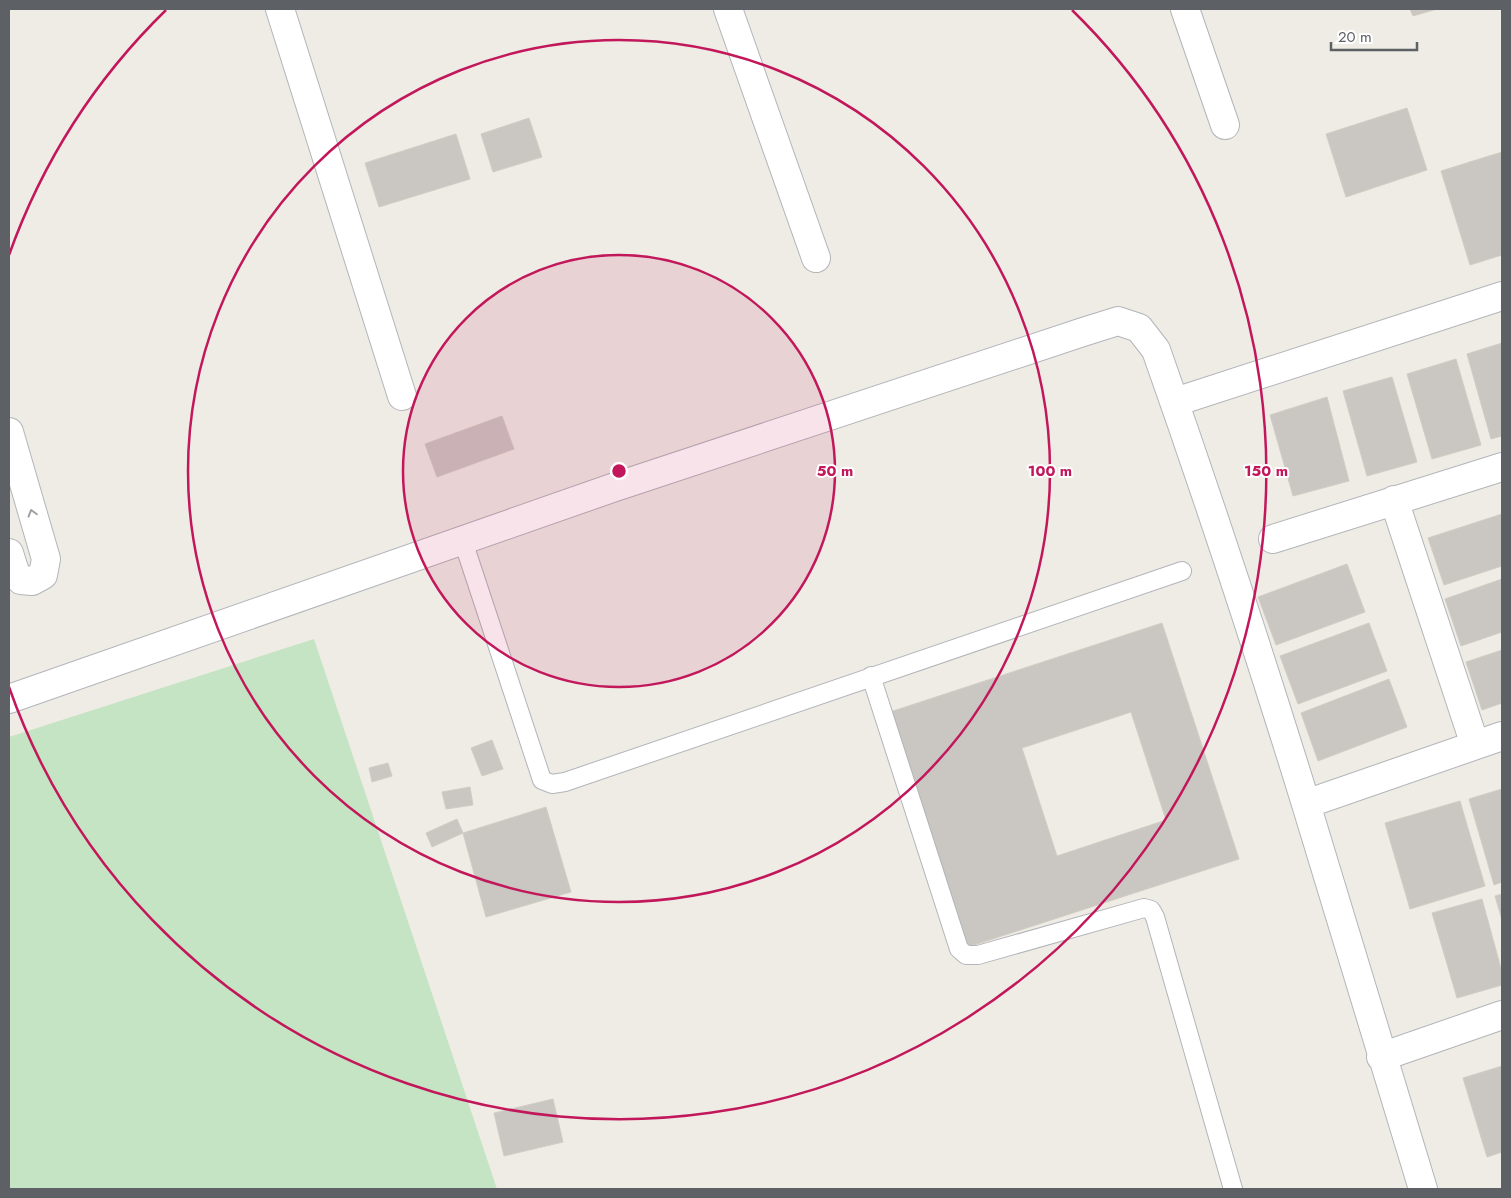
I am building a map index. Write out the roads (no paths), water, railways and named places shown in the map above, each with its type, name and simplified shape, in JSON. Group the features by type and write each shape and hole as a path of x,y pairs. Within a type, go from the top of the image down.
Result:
{"street":[{"path":"280,9 402,396"},
{"path":"728,9 816,258"},
{"path":"1185,9 1226,125"},
{"path":"1175,402 1502,296"},
{"path":"9,699 615,487 1083,332 1118,322 1139,328 1156,350 1175,402 1306,804 1381,1057 1423,1189"},
{"path":"9,432 46,560 43,575 32,581 21,580 15,572 9,553"},
{"path":"1273,539 1502,466"},
{"path":"1394,500 1476,745"},
{"path":"1306,804 1502,736"},
{"path":"1381,1057 1502,1016"}],"lane":[{"path":"463,541 542,780 552,784 565,782 1182,571"},
{"path":"871,676 959,949 966,955 978,955 1144,908 1151,910 1155,917 1233,1189"}]}
